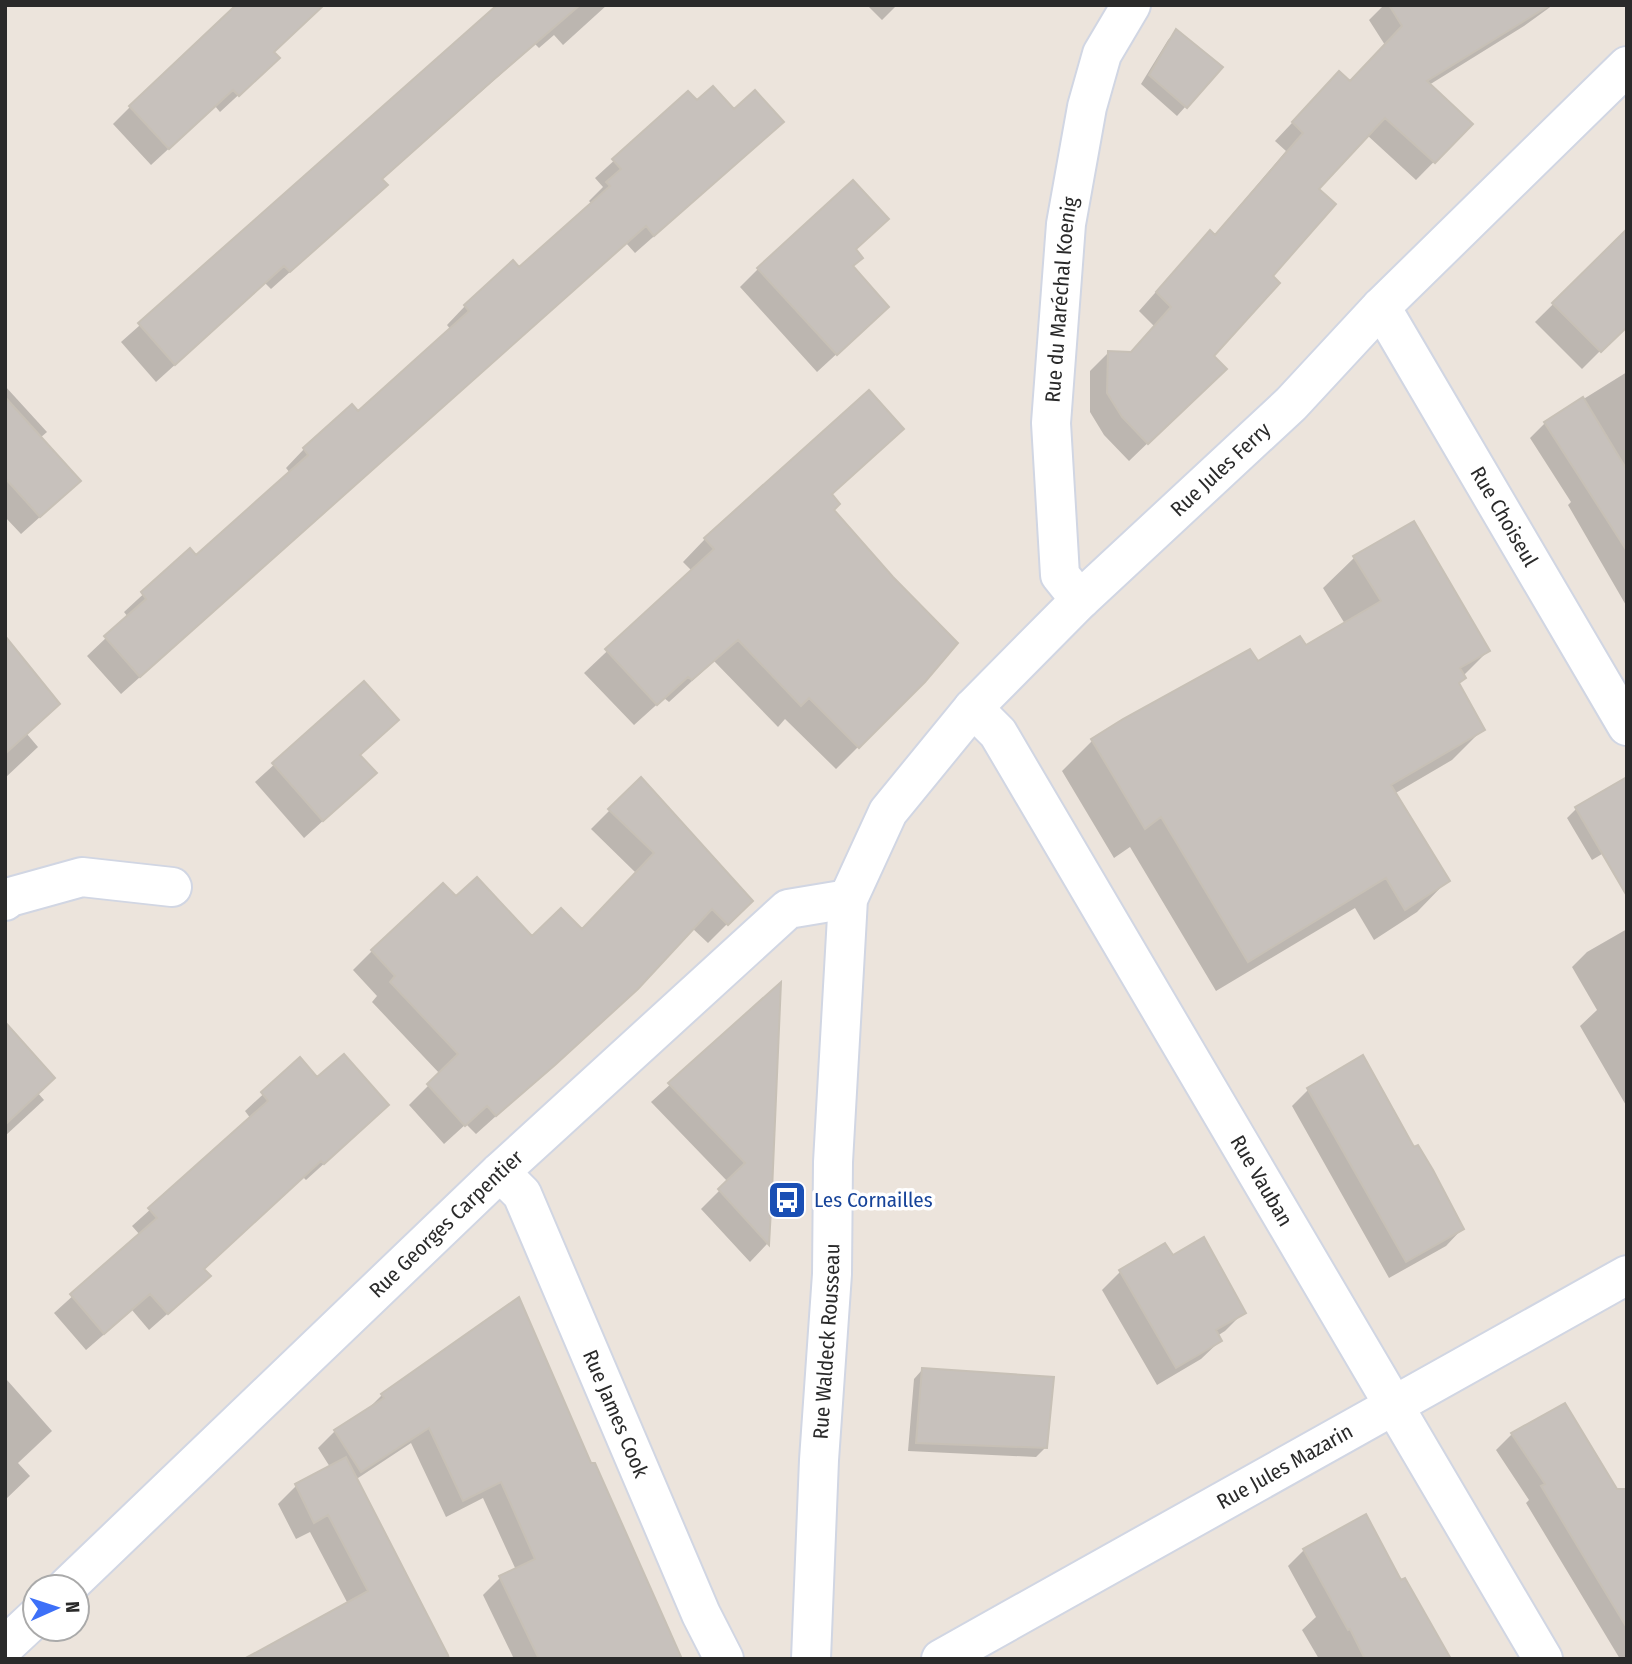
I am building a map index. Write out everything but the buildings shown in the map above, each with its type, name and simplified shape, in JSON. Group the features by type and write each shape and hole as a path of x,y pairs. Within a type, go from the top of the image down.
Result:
{"street":[{"name":"Rue du Maréchal Koenig","path":"1080,600 1060,575 1051,424 1066,224 1087,107 1098,67 1102,54 1131,5"},
{"name":"Rue Jules Ferry","path":"848,899 888,812 973,708 1080,600 1291,404 1381,307 1627,66"},
{"name":"Rue Choiseul","path":"1381,307 1627,726"},
{"name":"Rue Vauban","path":"973,708 998,733 1395,1403 1543,1659"},
{"path":"5,901 10,897 82,877 172,887"},
{"name":"Rue Georges Carpentier","path":"82,1573 500,1172 788,909 848,899"},
{"name":"Rue Waldeck Rousseau","path":"811,1659 819,1460 832,1274 833,1162 848,899"},
{"name":"Rue James Cook","path":"500,1172 522,1194 701,1614 724,1659"},
{"name":"Rue Jules Mazarin","path":"941,1659 1627,1275"},
{"path":"5,1646 21,1631"}],"place":[{"name":"Les Cornailles","path":"787,1200"}]}
